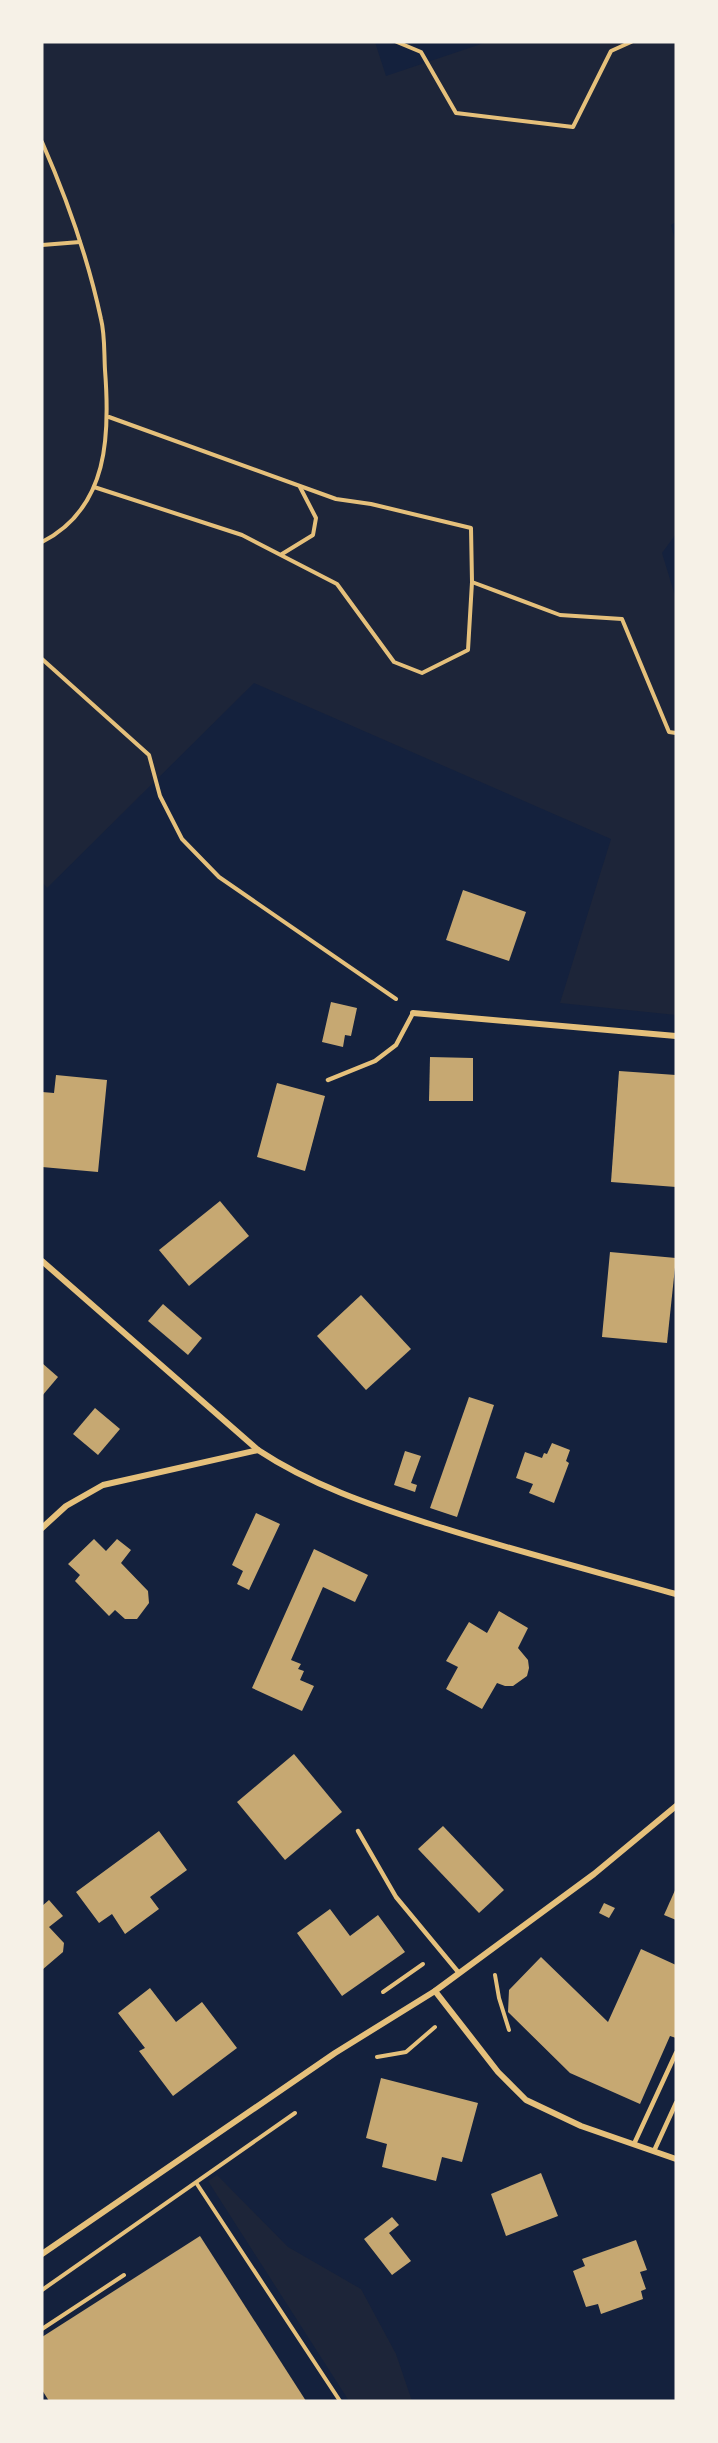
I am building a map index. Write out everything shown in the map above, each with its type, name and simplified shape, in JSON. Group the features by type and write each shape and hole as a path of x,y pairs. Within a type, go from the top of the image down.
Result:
{"street":[{"path":"412,1013 676,1036"},
{"path":"42,1261 258,1450 287,1469 333,1490 400,1514 507,1547 676,1594"},
{"path":"42,1528 66,1506 102,1485 258,1450"},
{"path":"42,2254 335,2054 435,1991 594,1874 676,1806"},
{"path":"435,1991 498,2073 526,2100 581,2126 676,2159"}],"lane":[{"path":"328,1080 375,1061 396,1045 412,1013"},
{"path":"358,1831 396,1897 459,1973"},
{"path":"634,2144 676,2053"},
{"path":"654,2151 676,2103"}],"path":[{"path":"397,42 421,52 456,113 573,127 611,51 631,42"},
{"path":"42,142 80,242 102,322 109,417 106,451 94,487 77,514 42,542"},
{"path":"42,245 80,242"},
{"path":"94,487 242,535 337,584 394,662 422,674 468,650 472,582 471,528 371,504 336,499 109,417"},
{"path":"281,555 313,535 316,518 300,486"},
{"path":"472,582 560,615 622,620 669,732 676,733"},
{"path":"42,659 149,755 160,796 182,839 219,878 385,989 412,1013"},
{"path":"495,1976 508,2030"},
{"path":"369,2062 377,2057 406,2052 452,2013"},
{"path":"42,2290 301,2109"},
{"path":"196,2184 340,2401"},
{"path":"42,2330 124,2275"}],"shaded area":[{"path":"42,42 375,42 386,76 487,42 676,42 676,222 671,225 676,244 676,534 662,553 676,599 676,1015 560,1003 611,839 254,683 47,888 42,882"},
{"path":"217,2175 288,2247 361,2289 396,2354 412,2401 349,2401 208,2181"}],"building":[{"path":"463,890 526,912 509,961 446,940"},
{"path":"331,1002 357,1008 351,1036 345,1035 343,1047 322,1042"},
{"path":"430,1057 473,1058 473,1101 429,1101"},
{"path":"619,1071 676,1075 676,1187 611,1182"},
{"path":"56,1075 107,1080 98,1172 42,1167 42,1092 54,1093"},
{"path":"277,1083 325,1096 305,1171 257,1157"},
{"path":"220,1201 249,1236 189,1286 159,1250"},
{"path":"610,1252 676,1258 667,1343 602,1337"},
{"path":"361,1295 411,1349 366,1390 317,1336"},
{"path":"163,1304 202,1338 188,1355 148,1321"},
{"path":"42,1363 58,1377 42,1396"},
{"path":"469,1397 494,1405 457,1517 430,1508"},
{"path":"95,1408 120,1429 98,1455 73,1434"},
{"path":"552,1443 570,1450 566,1461 569,1463 554,1503 529,1493 533,1484 516,1478 525,1452 542,1458 544,1453 547,1454"},
{"path":"405,1451 421,1456 411,1483 417,1485 415,1492 394,1485"},
{"path":"256,1513 280,1524 249,1590 237,1584 243,1571 232,1565"},
{"path":"94,1539 106,1551 117,1539 131,1550 121,1563 148,1591 149,1603 137,1619 125,1619 115,1610 109,1616 75,1581 80,1575 68,1564"},
{"path":"314,1549 368,1575 355,1602 323,1587 291,1660 301,1664 298,1669 304,1671 300,1680 314,1686 302,1711 252,1688"},
{"path":"499,1611 528,1628 518,1648 528,1660 529,1668 527,1676 513,1686 497,1683 482,1709 446,1689 458,1667 446,1661 469,1622 487,1633"},
{"path":"294,1754 342,1812 285,1860 237,1802"},
{"path":"443,1826 504,1890 479,1913 418,1849"},
{"path":"159,1831 187,1870 150,1897 159,1909 125,1934 112,1914 99,1923 76,1892"},
{"path":"676,1888 676,1920 664,1915"},
{"path":"49,1900 63,1916 49,1927 64,1943 63,1952 42,1970 42,1906"},
{"path":"604,1903 615,1908 609,1918 599,1913"},
{"path":"330,1909 350,1936 378,1915 405,1952 342,1996 297,1933"},
{"path":"641,1949 676,1965 676,2038 670,2036 640,2104 570,2073 508,2012 509,1990 541,1957 608,2022"},
{"path":"150,1988 176,2022 202,2002 237,2048 173,2096 139,2051 145,2048 118,2013"},
{"path":"381,2078 478,2103 462,2162 442,2157 436,2181 382,2167 387,2144 366,2138"},
{"path":"541,2173 558,2216 506,2236 491,2194"},
{"path":"392,2217 399,2225 389,2233 411,2261 392,2275 364,2239"},
{"path":"200,2236 306,2401 49,2401 42,2390 42,2337"},
{"path":"636,2240 647,2270 640,2272 646,2289 641,2291 643,2299 601,2314 598,2304 586,2307 573,2271 585,2266 582,2259"}]}
